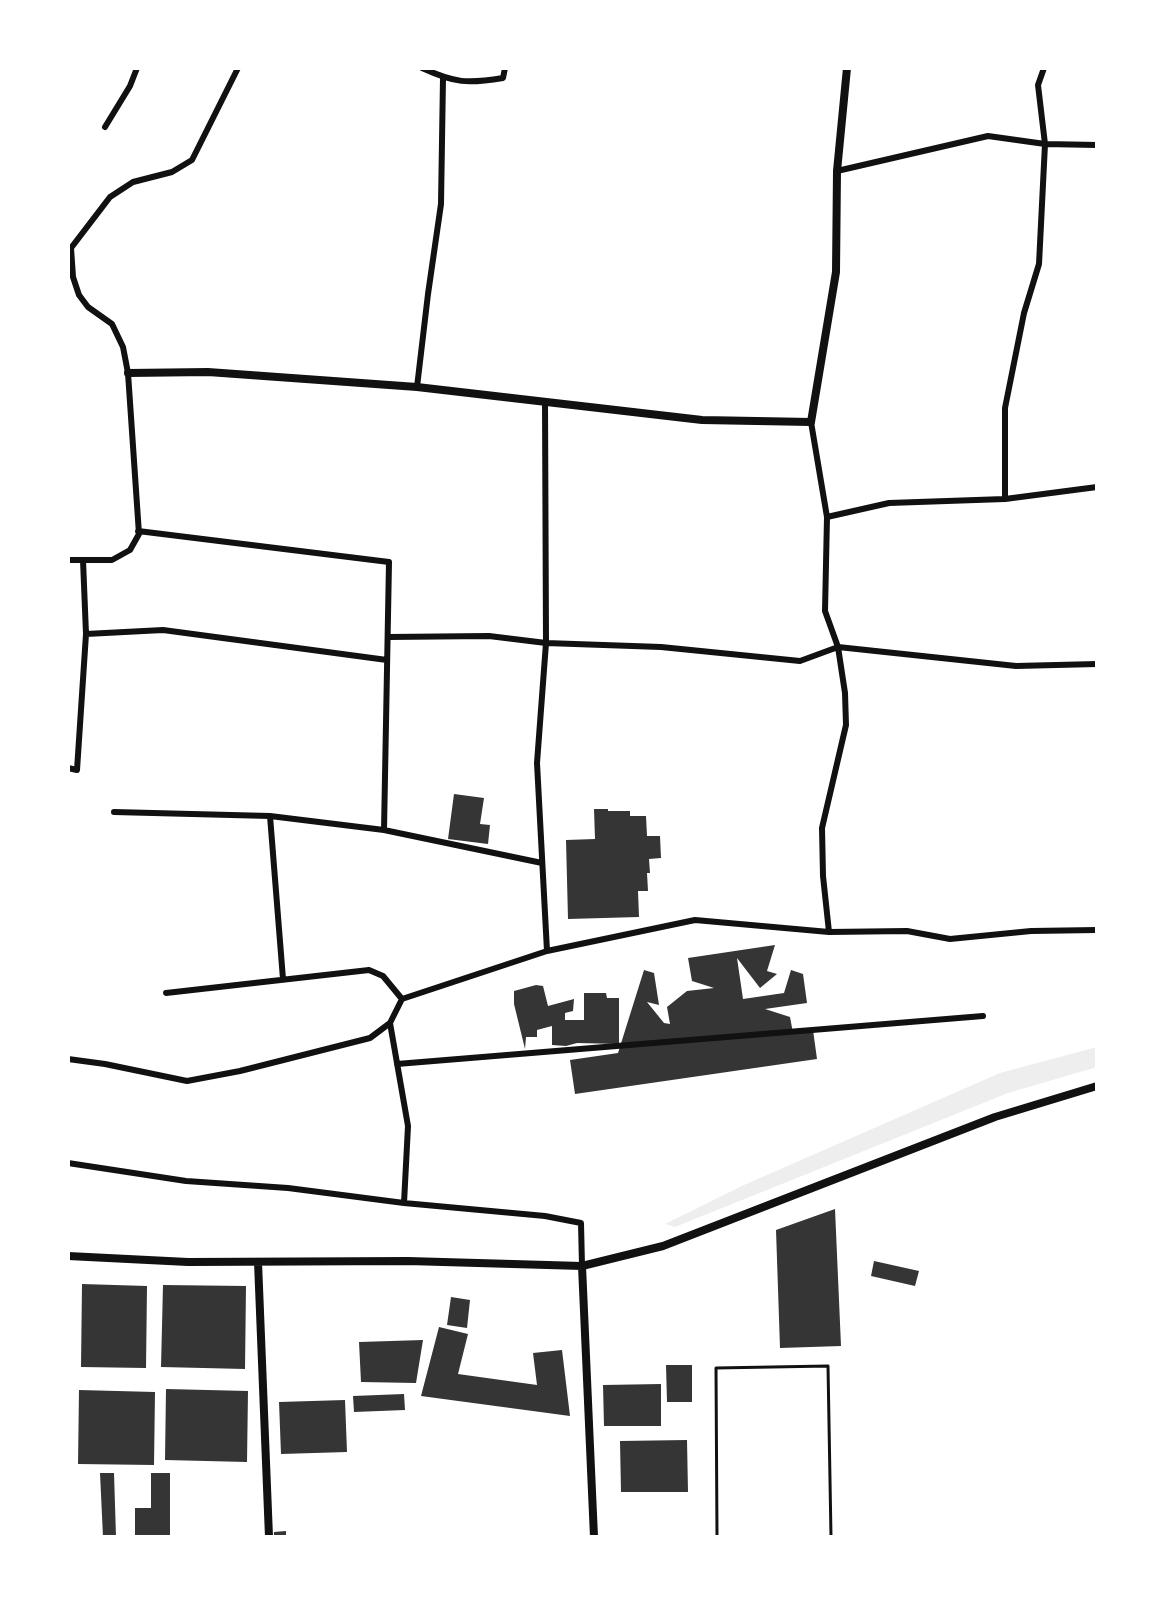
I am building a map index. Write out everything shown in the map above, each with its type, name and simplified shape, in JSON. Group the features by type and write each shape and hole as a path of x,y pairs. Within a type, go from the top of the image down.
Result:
{"street":[{"path":"105,127 130,86 137,68"},
{"path":"68,560 112,560 130,550 139,534 128,373 123,347 112,324 88,307 79,295 73,277 70,248 110,197 133,182 172,172 192,160 238,68"},
{"path":"422,68 443,78 472,83 503,78 505,68"},
{"path":"829,932 822,828 846,725 845,693 838,647 825,611 827,517 811,422 836,272 837,171 847,68"},
{"path":"1005,499 1005,408 1024,313 1039,264 1045,144 1038,85 1044,68"},
{"path":"417,387 441,204 443,78"},
{"path":"837,171 988,136 1045,144 1097,145"},
{"path":"128,373 208,372 417,387 702,420 811,422"},
{"path":"545,401 546,643 537,763 547,951"},
{"path":"827,517 889,503 1005,499 1097,487"},
{"path":"138,531 389,562 384,830"},
{"path":"68,768 77,770 86,634 83,560"},
{"path":"86,634 163,630 387,660"},
{"path":"388,637 489,636 546,643 661,647 800,661 838,647 1016,666 1097,664"},
{"path":"114,812 270,816 384,830 542,863"},
{"path":"270,816 283,979"},
{"path":"68,1059 187,1081 240,1071 370,1038 390,1023 402,999 547,951 695,920 829,932 907,931 950,939 1031,931 1097,930"},
{"path":"166,993 369,970 383,976 402,999"},
{"path":"397,1064 983,1016"},
{"path":"390,1023 408,1126 404,1203"},
{"path":"68,1256 188,1262 408,1261 582,1266 663,1246 995,1117 1097,1086"},
{"path":"68,1163 186,1181 288,1188 545,1216 581,1223 594,1537"},
{"path":"258,1262 269,1537"}],"lane":[{"path":"717,1537 716,1368 828,1366 831,1537"}],"shaded area":[{"path":"1097,1047 1097,1067 1008,1093 675,1227 665,1224 744,1185 1000,1073"}],"building":[{"path":"454,794 484,798 480,824 490,825 488,844 448,839"},
{"path":"594,809 630,811 630,816 646,816 647,836 660,836 661,858 649,859 648,891 638,891 639,917 568,919 566,840 595,839"},
{"path":"775,945 767,971 777,974 760,988 737,958 743,999 784,993 791,970 803,974 807,1003 765,1009 790,1017 793,1033 813,1030 817,1059 575,1094 570,1060 618,1053 644,970 654,973 659,1005 647,1002 664,1023 670,1024 667,1007 687,991 714,988 692,981 688,958"},
{"path":"543,986 548,1006 574,999 573,1011 565,1013 565,1020 584,1020 584,993 606,993 607,998 619,998 619,1044 552,1045 552,1026 537,1030 537,1037 526,1037 525,1049 514,1004 514,991"},
{"path":"835,1209 841,1346 780,1348 776,1230"},
{"path":"874,1261 919,1271 915,1286 871,1276"},
{"path":"82,1284 147,1286 146,1368 81,1367"},
{"path":"163,1285 246,1286 245,1369 161,1367"},
{"path":"451,1297 470,1300 467,1328 447,1325"},
{"path":"439,1327 468,1334 458,1374 537,1385 533,1353 562,1350 570,1416 421,1396"},
{"path":"423,1340 416,1383 361,1382 359,1342"},
{"path":"666,1365 692,1365 692,1402 667,1402"},
{"path":"661,1384 661,1426 604,1426 603,1385"},
{"path":"166,1389 248,1391 247,1462 165,1460"},
{"path":"79,1390 155,1392 154,1465 78,1464"},
{"path":"404,1394 405,1410 354,1412 353,1396"},
{"path":"345,1400 347,1452 281,1454 279,1402"},
{"path":"687,1440 688,1492 621,1492 620,1441"},
{"path":"100,1473 114,1473 116,1537 103,1537"},
{"path":"151,1473 170,1473 170,1537 135,1537 135,1508 151,1508"},
{"path":"286,1531 286,1537 274,1537 274,1532"}]}
